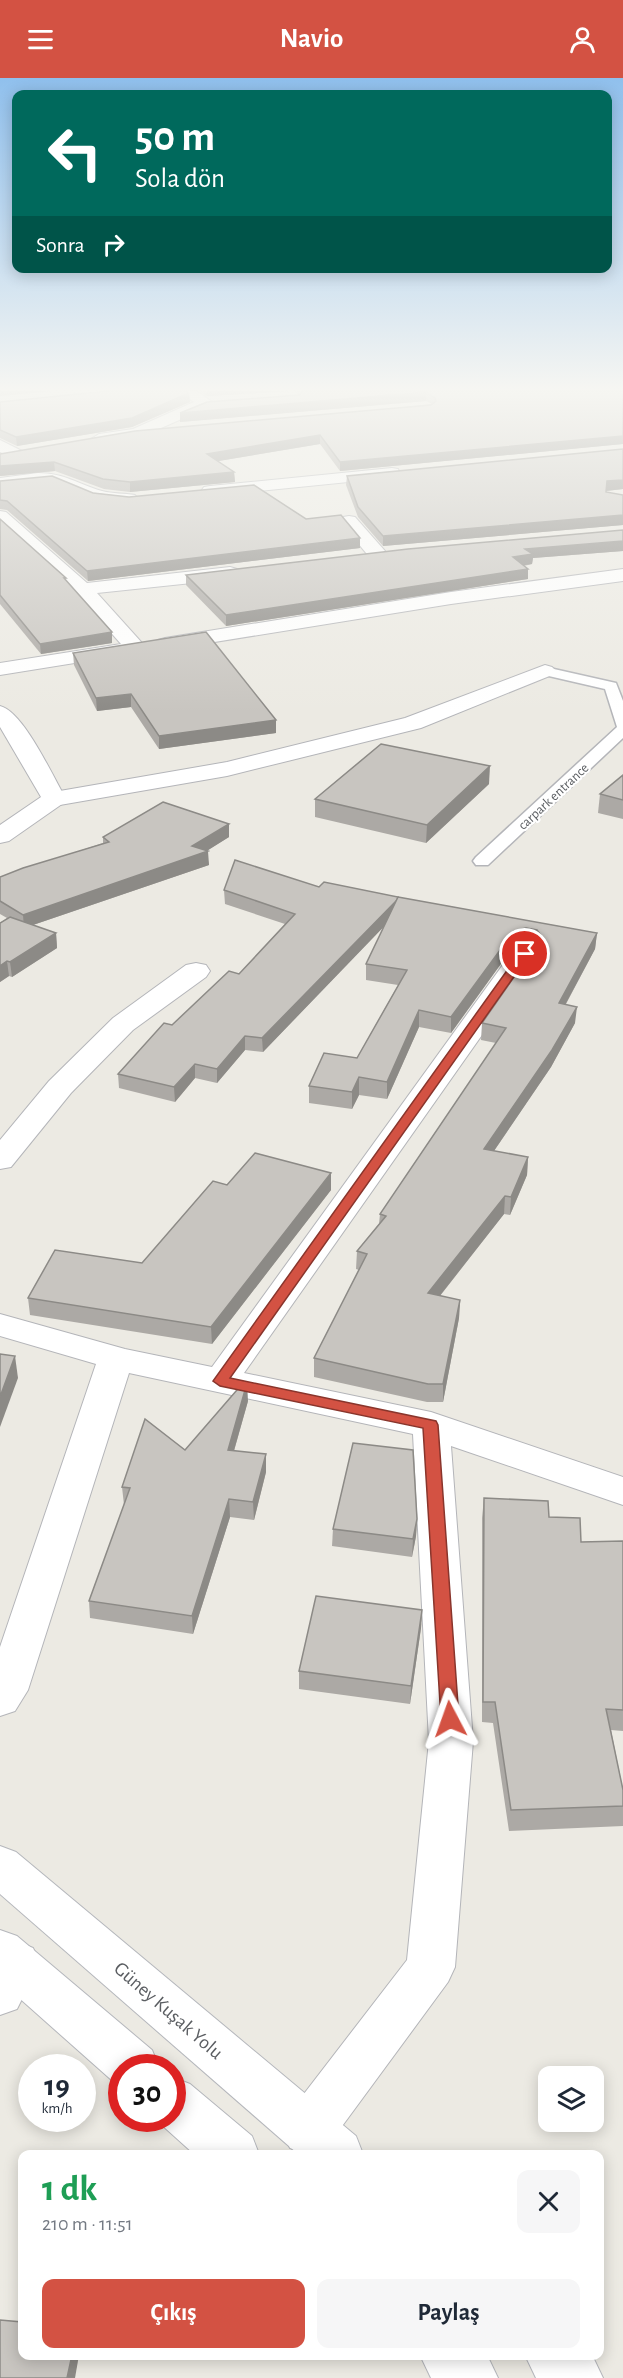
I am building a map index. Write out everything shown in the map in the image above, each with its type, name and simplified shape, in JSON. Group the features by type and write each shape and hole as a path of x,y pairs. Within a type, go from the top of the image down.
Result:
{"street":[{"path":"0,516 83,589 136,648"},
{"path":"349,521 378,555"},
{"path":"354,558 397,552"},
{"path":"83,589 247,571"},
{"path":"0,669 285,626 472,593 623,575"},
{"path":"0,836 54,799 227,769 413,723 545,670"},
{"path":"0,713 17,734 54,799"},
{"path":"220,1381 525,954"},
{"path":"0,1160 60,1087 123,1024 196,971"},
{"path":"0,1325 116,1358 431,1425 623,1491"},
{"path":"0,1699 7,1690 116,1358"},
{"path":"323,2142 431,1967 451,1741 431,1425"},
{"name":"Güney Kuşak Yolu","path":"0,1866 323,2142"},
{"path":"5,1969 117,2054"},
{"path":"186,2113 228,2150"},
{"path":"453,2360 469,2378"},
{"path":"558,2360 574,2378"}],"lane":[{"path":"545,670 611,686 623,724"},
{"name":"carpark entrance","path":"482,861 623,730"}],"building":[{"path":"274,498 306,519 341,515 360,538 87,571 7,501 0,500"},
{"path":"355,498 623,498 623,515 383,536 358,507"},
{"path":"0,519 66,578 64,578 112,632 40,644 0,595"},
{"path":"623,530 623,541 525,549 533,554 513,557 528,569 226,615 186,575 408,549"},
{"path":"206,632 276,720 159,736 131,694 96,698 73,653"},
{"path":"381,744 490,766 427,825 315,799"},
{"path":"623,775 623,800 600,794"},
{"path":"163,802 229,824 192,846 208,851 23,915 0,901 0,877 109,842 103,837"},
{"path":"235,860 319,887 324,882 398,897 262,1038 245,1036 217,1069 195,1064 174,1087 118,1074 164,1023 172,1025 229,971 239,974 295,914 224,890"},
{"path":"398,897 597,933 559,1003 577,1007 552,1050 484,1149 528,1157 511,1197 505,1196 428,1293 460,1300 443,1384 428,1384 314,1358 367,1254 357,1251 386,1216 380,1214 506,1028 482,1023 542,937 537,930 526,928 514,931 451,1017 419,1010 387,1082 359,1077 352,1092 309,1086 324,1053 357,1058 407,970 366,964"},
{"path":"10,917 56,933 0,966 0,923"},
{"path":"255,1153 331,1173 211,1327 28,1298 55,1250 142,1263 213,1181 227,1185"},
{"path":"0,1354 15,1356 0,1397"},
{"path":"243,1383 247,1383 228,1450 266,1454 253,1502 229,1499 192,1616 89,1601 130,1488 122,1487 145,1419 185,1450"},
{"path":"353,1443 413,1450 417,1519 413,1539 333,1529"},
{"path":"484,1498 548,1501 549,1517 580,1518 581,1542 623,1541 623,1710 606,1709 623,1790 623,1806 511,1810 495,1702 483,1702"},
{"path":"316,1596 422,1610 411,1686 299,1671"},
{"path":"0,2320 18,2322 18,2360 71,2360 67,2378 0,2378"}],"route":[{"path":"450,1719 431,1425 220,1381 525,954"}]}
